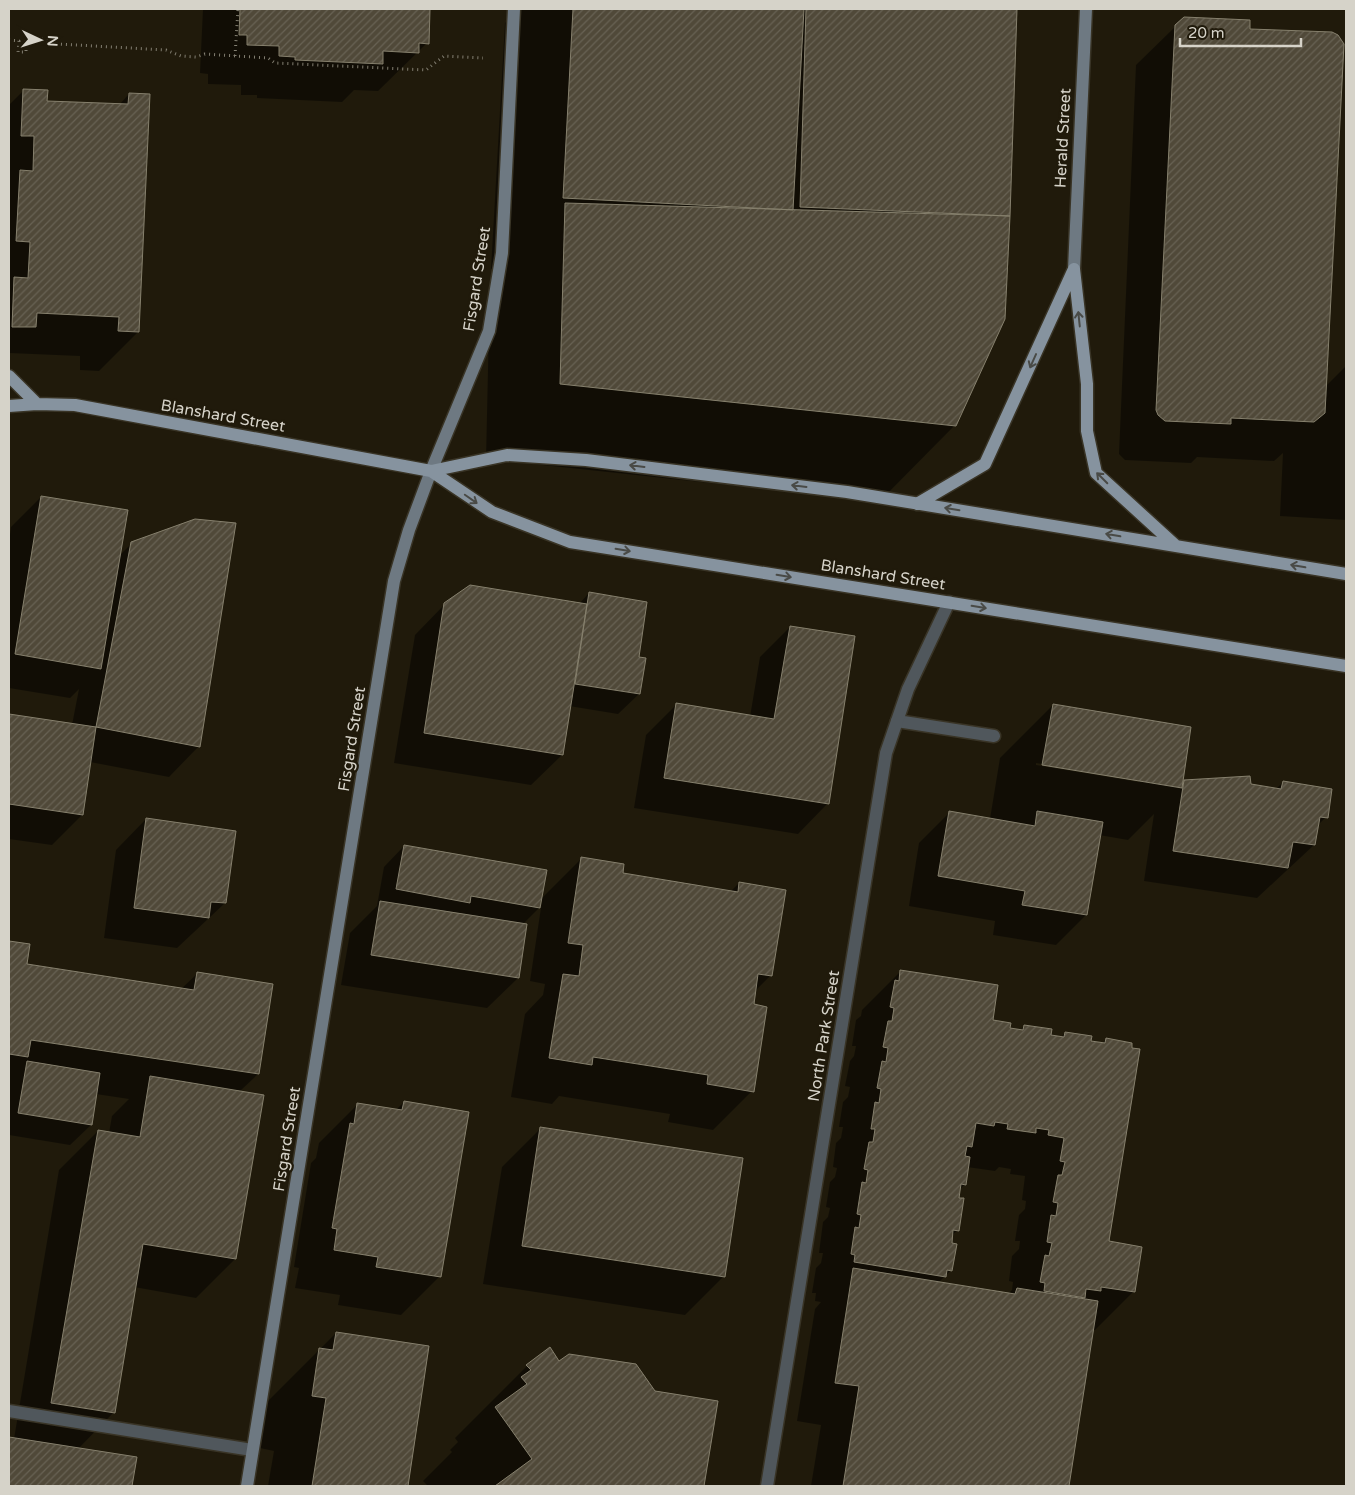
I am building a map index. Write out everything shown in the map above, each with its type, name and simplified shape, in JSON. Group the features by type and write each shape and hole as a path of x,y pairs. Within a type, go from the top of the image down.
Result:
{"main road":[{"path":"917,504 985,464 1074,268"},
{"path":"1074,268 1087,384 1087,432 1096,473 1176,546"},
{"path":"9,376 37,404"},
{"name":"Blanshard Street","path":"9,406 37,404 75,405 431,471 507,455 586,460 847,492 1346,574"},
{"name":"Blanshard Street","path":"431,471 492,512 570,542 1346,666"}],"street":[{"name":"Fisgard Street","path":"247,1486 394,581 409,530 431,471 489,330 502,253 514,9"},
{"name":"Herald Street","path":"1074,268 1086,9"},
{"name":"North Park Street","path":"767,1486 886,753 908,689 948,602"},
{"path":"897,721 994,736"},
{"path":"9,1411 252,1450"}],"path":[{"path":"235,56 238,9"},
{"path":"9,40 18,41 18,52 26,52 26,37 39,38 58,44 166,50 181,56 235,56 268,58 275,63 426,70 444,56 511,58"}],"building":[{"path":"240,9 430,9 429,44 419,43 419,53 383,51 383,64 295,60 295,57 279,56 279,46 247,45 247,35 239,35"},
{"path":"573,9 804,9 793,210 563,198"},
{"path":"806,9 1017,9 1010,216 800,207"},
{"path":"1184,17 1250,20 1250,29 1332,32 1338,35 1344,44 1325,413 1314,422 1231,418 1231,424 1165,421 1158,415 1156,410 1175,25"},
{"path":"23,89 48,90 47,101 128,104 129,93 150,94 139,332 118,331 119,317 37,313 36,327 12,327 14,277 28,278 30,242 16,241 20,170 33,171 34,136 21,136"},
{"path":"565,203 1010,216 1005,319 956,426 560,384"},
{"path":"41,496 128,510 101,669 15,654"},
{"path":"195,519 236,523 200,747 96,727 131,542"},
{"path":"470,585 587,604 563,755 424,733 444,603"},
{"path":"589,592 647,602 639,657 646,658 640,694 575,684"},
{"path":"790,626 855,636 829,804 664,778 676,703 774,719"},
{"path":"1053,704 1191,727 1182,788 1042,765"},
{"path":"9,714 96,727 83,815 9,804"},
{"path":"1250,776 1251,784 1281,789 1283,781 1332,789 1328,818 1320,817 1315,845 1293,842 1288,868 1173,851 1184,780"},
{"path":"949,811 1035,826 1037,811 1103,822 1087,915 1022,905 1025,891 938,876"},
{"path":"146,818 236,831 226,903 211,902 209,918 134,908"},
{"path":"404,845 547,870 540,908 471,896 470,903 396,889"},
{"path":"581,857 624,864 623,873 738,892 739,882 786,890 772,976 758,974 754,1004 767,1007 754,1092 707,1084 708,1075 593,1057 592,1065 549,1058 563,974 579,976 583,945 568,943"},
{"path":"380,901 527,924 519,978 371,955"},
{"path":"9,941 30,944 27,964 194,990 197,972 273,984 259,1074 31,1040 28,1057 9,1054"},
{"path":"900,970 998,985 993,1020 1011,1023 1010,1028 1023,1030 1024,1025 1052,1029 1051,1035 1064,1037 1065,1032 1092,1036 1091,1041 1105,1043 1106,1038 1132,1043 1132,1048 1140,1049 1109,1241 1142,1247 1135,1292 1101,1287 1101,1291 1086,1289 1085,1298 1044,1291 1045,1283 1040,1282 1045,1255 1049,1256 1052,1243 1047,1242 1051,1215 1056,1216 1058,1203 1053,1202 1058,1175 1062,1175 1065,1162 1060,1161 1064,1138 1048,1135 1049,1130 1036,1128 1036,1133 1007,1129 1008,1124 995,1122 994,1126 976,1123 972,1147 967,1146 965,1156 970,1157 966,1185 961,1184 959,1198 964,1198 959,1231 953,1230 952,1243 957,1244 952,1271 947,1270 946,1277 854,1262 855,1255 851,1254 855,1227 859,1228 861,1215 857,1214 862,1182 866,1183 868,1170 864,1169 869,1142 873,1142 875,1129 871,1129 875,1102 879,1103 881,1089 877,1088 882,1061 886,1062 888,1048 883,1047 888,1021 892,1021 894,1008 890,1007 895,980 899,981"},
{"path":"27,1061 100,1073 92,1125 18,1113"},
{"path":"150,1076 264,1095 236,1259 143,1244 115,1413 51,1403 98,1130 140,1137"},
{"path":"404,1101 469,1112 441,1277 376,1267 378,1257 334,1250 337,1229 332,1228 350,1123 354,1124 357,1103 402,1110"},
{"path":"540,1127 743,1158 725,1277 522,1246"},
{"path":"853,1268 1015,1294 1017,1288 1098,1301 1069,1486 843,1486 859,1386 835,1383"},
{"path":"336,1332 429,1346 408,1486 312,1486 326,1398 312,1396 319,1348 333,1350"},
{"path":"550,1347 559,1361 569,1354 636,1364 655,1391 718,1401 704,1486 495,1486 532,1459 495,1407 527,1384 521,1377 531,1370 526,1365"},
{"path":"9,1437 137,1457 132,1486 9,1486"}]}
